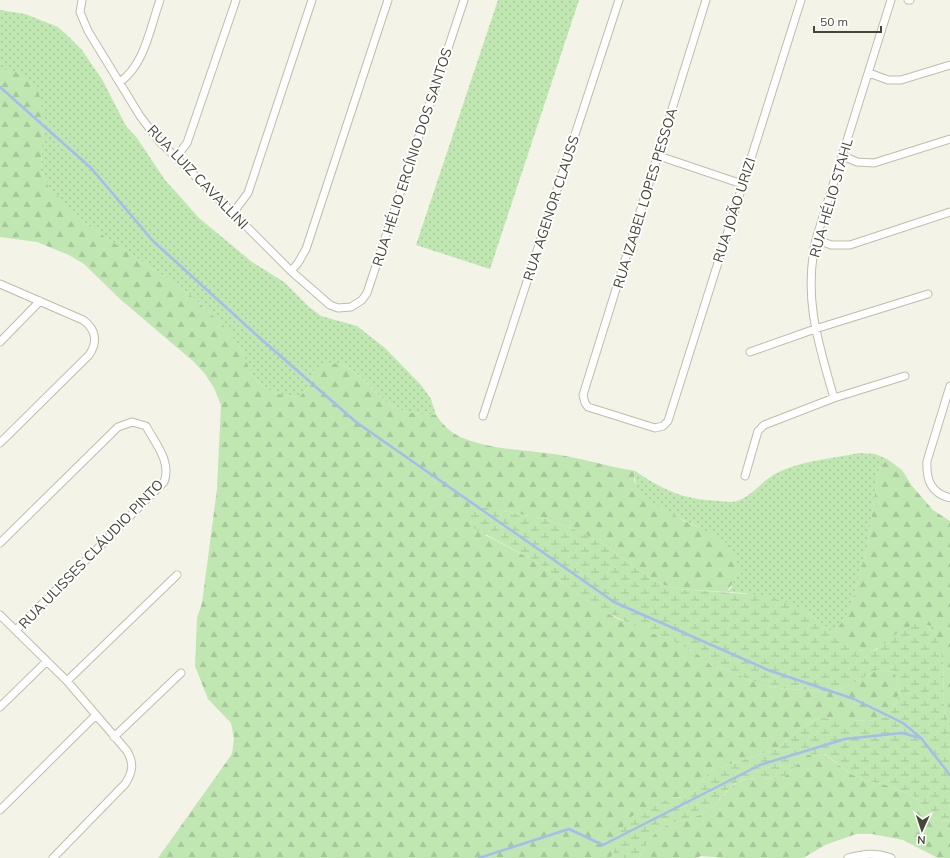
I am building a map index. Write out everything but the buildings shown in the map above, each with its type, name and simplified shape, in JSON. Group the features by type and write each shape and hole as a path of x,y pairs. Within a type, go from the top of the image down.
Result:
{"street":[{"name":"RUA LUIZ CAVALLINI","path":"82,0 80,12 88,30 140,116 159,141 290,271 330,305 343,308 351,307"},
{"path":"120,82 131,73 139,60 160,0"},
{"path":"176,157 187,143 236,0"},
{"path":"233,213 248,193 312,0"},
{"path":"290,271 298,263 306,249 388,0"},
{"name":"RUA HÉLIO ERCÍNIO DOS SANTOS","path":"351,307 359,303 367,293 464,0"},
{"name":"RUA AGENOR CLAUSS","path":"483,416 619,0"},
{"name":"RUA IZABEL LOPES PESSOA","path":"668,421 663,426 655,428 588,407 583,396 659,156 706,0"},
{"name":"RUA JOÃO URIZI","path":"668,421 801,0"},
{"name":"RUA HÉLIO STAHL","path":"834,398 814,329 810,282 812,260 816,239 891,0"},
{"path":"869,73 888,80 901,80 950,64"},
{"path":"843,156 857,162 874,163 950,139"},
{"path":"659,156 742,184"},
{"path":"816,239 831,245 850,245 950,212"},
{"path":"0,284 83,320 89,324 95,336 93,349 89,355 0,443"},
{"path":"750,352 814,329 928,294"},
{"path":"0,342 40,301"},
{"path":"745,476 758,431 764,425 834,398 905,376"},
{"path":"950,386 927,461 928,482 936,492 950,498"},
{"name":"RUA ULISSES CLÁUDIO PINTO","path":"0,543 118,427 132,422 146,426 166,463 166,477 162,486 16,630"},
{"path":"67,681 177,575"},
{"path":"0,615 46,662 67,681 132,759 133,768 130,776 53,858"},
{"path":"0,707 46,662"},
{"path":"114,737 180,673"},
{"path":"0,810 96,716"},
{"path":"848,858 868,853 888,858"}],"green space":[{"path":"498,0 579,0 490,269 416,245"},
{"path":"0,10 25,14 58,27 70,38 82,50 103,81 126,126 137,138 165,180 199,218 252,262 284,282 308,306 321,316 357,326 385,348 421,385 431,399 436,415 403,411 391,406 352,370 336,363 326,364 314,370 311,385 299,397 282,395 266,389 253,376 239,346 212,315 188,293 86,224 48,186 41,171 43,119 6,70 0,73"},
{"path":"6,70 23,74 36,85 41,101 43,119 41,171 48,186 86,224 188,293 212,315 229,331 239,346 253,376 266,389 282,395 299,397 311,385 314,370 326,364 336,363 352,370 391,406 403,411 436,415 444,425 460,437 484,445 548,453 635,471 634,481 642,496 684,521 699,527 727,543 736,556 739,572 727,592 677,589 661,584 622,559 610,548 581,532 546,519 498,510 485,535 533,560 588,602 618,619 636,625 651,633 668,638 699,655 712,666 730,671 761,685 778,688 831,692 848,686 877,670 894,672 900,687 896,704 885,717 869,721 820,718 804,725 778,748 710,771 690,796 674,798 619,834 616,850 610,858 158,858 232,754 234,738 231,723 208,699 195,666 197,618 202,603 217,489 221,405 214,388 205,374 194,362 120,299 84,264 69,255 37,242 0,237 0,73"},
{"path":"859,453 875,454 887,459 878,471 868,544 850,609 834,634 808,612 745,593 727,592 732,587 699,527 645,499 639,492 635,481 635,471 674,493 706,500 735,502 748,495 773,475 789,468 808,462"},
{"path":"887,459 902,470 912,486 933,510 950,521 950,727 944,708 943,659 901,630 883,646 870,651 853,648 834,634 850,609 868,544 878,471"},
{"path":"482,507 546,519 581,532 610,548 622,559 661,584 677,589 761,595 793,604 808,612 846,644 861,651 876,650 901,630 917,623 933,626 943,659 944,708 950,727 950,821 937,820 924,810 914,796 883,784 866,781 851,774 825,754 807,755 782,779 756,778 741,781 730,788 712,808 706,812 664,827 652,836 639,858 610,858 615,850 619,835 624,825 639,811 659,802 690,796 710,771 778,748 804,725 820,718 869,721 885,717 896,704 900,687 894,672 877,670 848,686 831,692 778,688 761,685 730,671 712,666 699,655 668,638 651,633 603,611 588,602 533,560 470,526 467,510"},
{"path":"824,754 851,774 866,781 883,784 914,796 924,810 937,820 950,821 950,858 938,858 903,840 872,834 856,834 825,845 803,858 725,858 701,856 696,858 639,858 645,847 658,831 670,824 706,812 712,808 735,784 752,778 782,779 807,755"}],"waterway":[{"path":"0,87 91,168 153,241 261,339 356,422 614,602 768,670 854,699 903,723 921,738"},
{"path":"479,858 569,829 603,845 760,765 845,739 902,733 921,738 950,775"}]}
